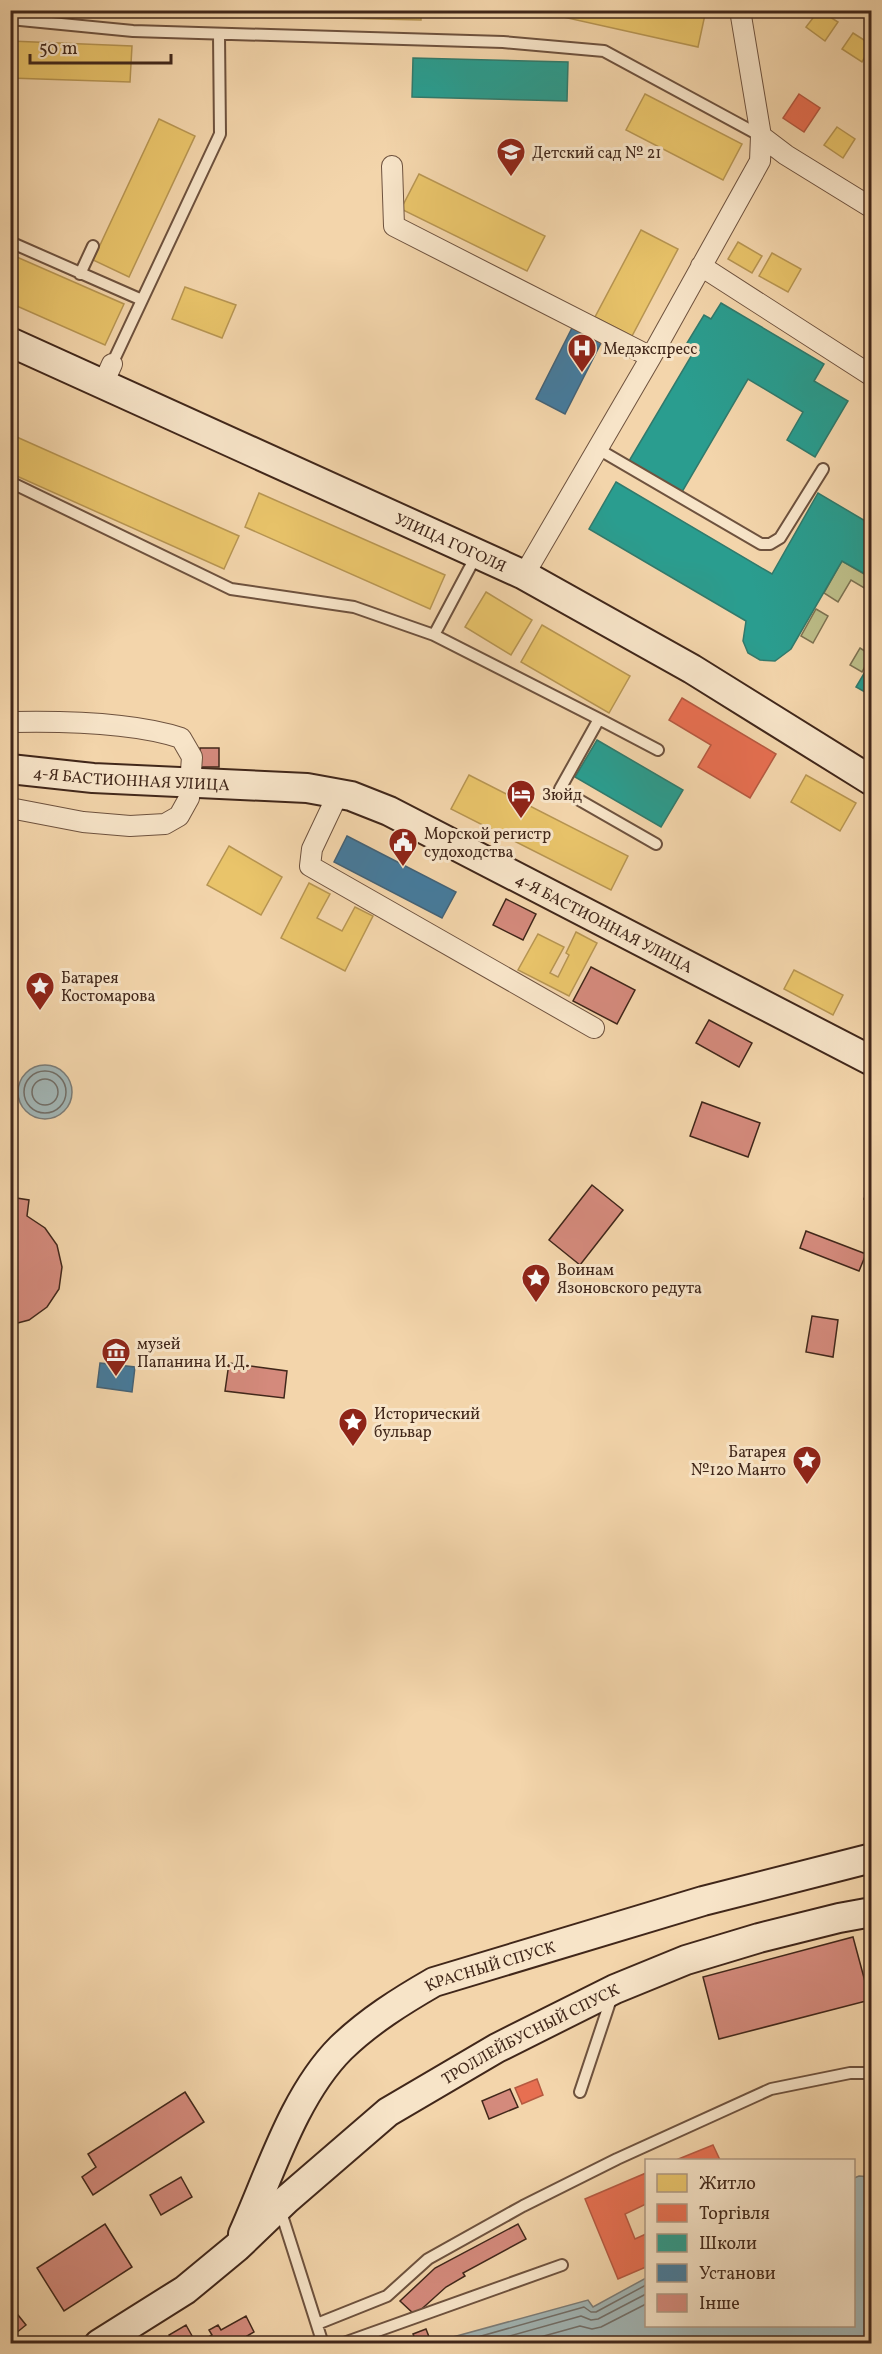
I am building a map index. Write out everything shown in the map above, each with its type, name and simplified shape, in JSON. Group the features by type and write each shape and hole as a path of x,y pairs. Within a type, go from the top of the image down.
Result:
{"main road":[{"name":"УЛИЦА ГОГОЛЯ","path":"10,342 107,374 524,575 692,669 872,781"},
{"name":"4-Я БАСТИОННАЯ УЛИЦА","path":"10,769 93,778 307,788 351,796 389,811 872,1061"},
{"name":"КРАСНЫЙ СПУСК","path":"237,2247 308,2092 340,2050 395,2004 434,1982 703,1901 872,1858"},
{"name":"ТРОЛЛЕЙБУСНЫЙ СПУСК","path":"99,2343 185,2290 237,2247 279,2206 388,2112 496,2048 615,1989 686,1960 759,1938 872,1912"}],"street":[{"path":"524,575 651,357 760,160 761,136 740,10"},
{"path":"761,136 786,155 872,208"},
{"path":"392,166 394,226 651,357"},
{"path":"701,266 872,376"},
{"path":"10,725 13,722 46,721 158,730 181,738 192,757 189,798 179,816 165,824 130,826 82,822 10,808"},
{"path":"338,794 312,849 310,866 594,1028"}],"lane":[{"path":"10,19 133,31 503,42 604,51 761,136"},
{"path":"107,374 220,134 219,35"},
{"path":"10,242 142,300"},
{"path":"80,274 93,246"},
{"path":"598,448 761,544 770,544 780,538 823,469"},
{"path":"10,482 231,589 354,607 434,635 658,750"},
{"path":"434,635 477,553"},
{"path":"599,719 560,789 656,844"},
{"path":"580,2092 615,1989"},
{"path":"317,2324 387,2296 428,2259 523,2206 617,2159 771,2089 850,2073 872,2073"},
{"path":"279,2206 323,2343"},
{"path":"340,2343 562,2265"}],"green space":[{"path":"842,561 871,578 871,592 851,580 838,602 824,593"},
{"path":"816,609 828,616 813,643 801,636"},
{"path":"860,648 871,655 862,672 850,665"}],"water":[{"path":"45,1065 55,1067 64,1073 70,1082 72,1092 70,1102 64,1111 55,1117 45,1119 35,1117 26,1111 20,1102 18,1092 20,1082 26,1073 35,1067"},
{"path":"871,2177 871,2343 431,2343 588,2300 593,2307 645,2279 645,2327 855,2327 855,2178"}],"building: Житло":[{"path":"128,10 421,10 421,20 128,13"},
{"path":"555,10 706,10 698,47 554,15"},
{"path":"819,10 838,22 825,41 806,27"},
{"path":"853,33 872,45 862,62 842,49"},
{"path":"10,41 132,46 130,82 10,78"},
{"path":"645,94 742,144 723,180 626,130"},
{"path":"159,119 195,136 129,277 93,260"},
{"path":"837,127 855,139 843,158 824,145"},
{"path":"419,174 545,236 527,271 401,209"},
{"path":"641,230 678,249 632,336 595,317"},
{"path":"738,242 762,256 752,273 728,259"},
{"path":"772,253 801,269 788,292 759,276"},
{"path":"10,254 124,304 105,345 10,303"},
{"path":"185,287 236,305 222,338 172,319"},
{"path":"10,434 239,536 224,569 10,473"},
{"path":"259,493 445,575 430,609 245,527"},
{"path":"486,592 532,620 511,655 465,627"},
{"path":"542,625 630,676 609,713 521,662"},
{"path":"469,775 628,856 611,890 451,809"},
{"path":"806,775 856,803 840,831 791,802"},
{"path":"229,846 282,877 261,915 207,885"},
{"path":"309,883 330,894 317,918 342,931 355,907 373,916 345,971 281,938"},
{"path":"576,932 597,943 569,996 518,970 538,934 564,947 550,973 558,977 569,955 566,953"},
{"path":"794,970 843,995 833,1015 784,989"}],"building: Торгівля":[{"path":"799,94 820,108 804,132 783,118"},
{"path":"682,698 776,754 750,798 698,767 711,745 669,720"},
{"path":"537,2079 543,2095 522,2104 515,2088"},
{"path":"713,2145 720,2159 678,2159"},
{"path":"645,2173 645,2204 625,2214 635,2239 645,2234 645,2267 618,2279 585,2199"}],"building: Школи":[{"path":"413,58 568,62 567,101 412,97"},
{"path":"721,303 824,364 814,381 848,401 815,457 787,440 803,412 748,379 682,492 629,461 696,348 687,343 704,315 711,319"},
{"path":"616,482 772,574 818,493 872,525 872,578 842,561 791,649 775,661 760,660 748,653 743,641 746,621 589,529"},
{"path":"872,660 872,696 856,687"},
{"path":"597,740 683,790 661,827 575,777"}],"building: Установи":[{"path":"575,322 604,337 565,414 536,399"},
{"path":"347,836 456,892 442,918 334,862"},
{"name":"музей Папанина И. Д.","path":"100,1363 135,1367 132,1392 97,1387"}],"building: Інше":[{"path":"200,748 219,748 219,767 200,767"},
{"path":"506,899 536,914 523,940 493,925"},
{"path":"591,967 635,990 617,1024 573,1001"},
{"path":"709,1020 752,1043 739,1067 696,1043"},
{"path":"702,1102 760,1123 748,1157 690,1136"},
{"path":"872,1177 872,1202 864,1199"},
{"path":"592,1185 623,1210 580,1265 549,1240"},
{"path":"10,1197 29,1200 27,1216 45,1228 57,1245 62,1267 59,1289 47,1307 29,1320 10,1325"},
{"path":"806,1231 866,1254 859,1271 800,1248"},
{"path":"812,1316 838,1320 833,1357 806,1352"},
{"path":"229,1363 287,1371 284,1398 225,1391"},
{"path":"853,1937 870,2000 719,2039 703,1977"},
{"path":"510,2089 518,2107 489,2119 482,2101"},
{"path":"185,2092 204,2122 93,2195 82,2177 96,2167 88,2154"},
{"path":"181,2177 192,2197 161,2215 150,2195"},
{"path":"105,2224 132,2267 64,2311 37,2268"},
{"path":"518,2224 526,2239 463,2273 465,2276 446,2287 415,2315 400,2301 435,2268"},
{"path":"10,2305 26,2325 10,2338"},
{"path":"246,2316 254,2332 247,2336 250,2340 244,2344 208,2344 205,2339 212,2335 209,2330 218,2325 221,2330"},
{"path":"186,2325 196,2343 174,2344 169,2335"},
{"path":"426,2329 431,2342 417,2344 413,2334"}],"place":[{"name":"Детский сад № 21","path":"511,178"},
{"name":"Медэкспресс","path":"582,374"},
{"name":"Зюйд","path":"521,820"},
{"name":"Морской регистр судоходства","path":"403,868"},
{"name":"Батарея Костомарова","path":"40,1012"},
{"name":"Воинам Язоновского редута","path":"536,1304"},
{"name":"музей Папанина И. Д.","path":"116,1378"},
{"name":"Исторический бульвар","path":"353,1448"},
{"name":"Батарея №120 Манто","path":"807,1486"}]}
